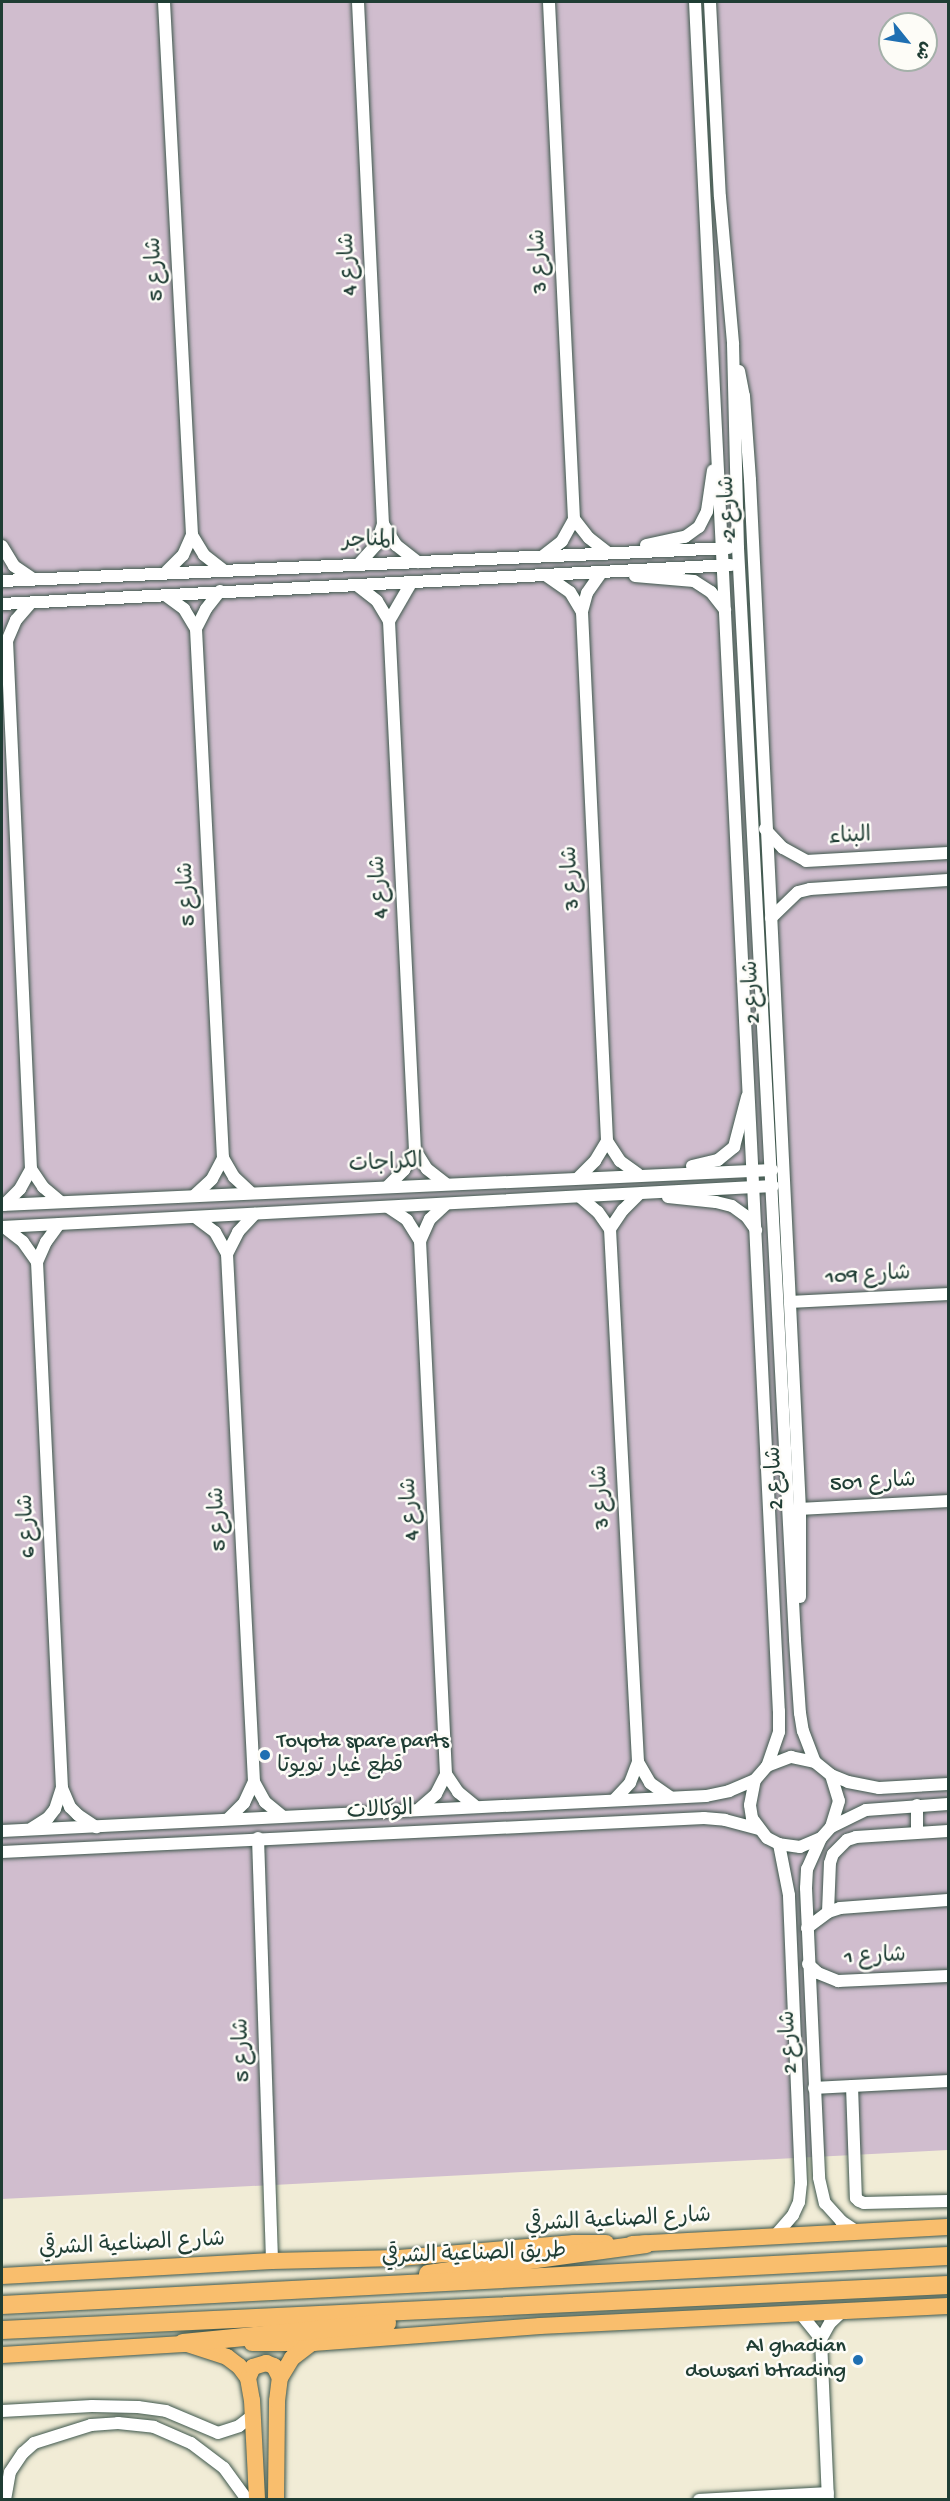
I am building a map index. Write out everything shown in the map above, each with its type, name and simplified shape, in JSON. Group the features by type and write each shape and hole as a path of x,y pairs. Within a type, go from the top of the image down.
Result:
{"highway":[{"path":"379,2284 446,2270 646,2244"},
{"name":"طريق الصناعية الشرقي","path":"2,2306 379,2284 491,2281 948,2256"},
{"path":"2,2330 948,2285"},
{"path":"183,2343 406,2322 495,2306"}],"main road":[{"name":"شارع الصناعية الشرقي","path":"2,2276 272,2261 399,2258 574,2243 646,2244 948,2227"},
{"path":"2,2355 183,2343 313,2343 540,2326 948,2306"},
{"path":"183,2343 227,2357 248,2379"},
{"path":"276,2499 277,2401 280,2378 292,2358 313,2343"},
{"path":"257,2499 248,2379 253,2367 266,2363 274,2366 280,2378"}],"street":[{"name":"شارع 5","path":"165,2 192,535"},
{"name":"شارع 4","path":"358,2 383,524 376,544 360,563"},
{"name":"شارع 3","path":"549,2 574,519"},
{"name":"شارع 2","path":"695,2 779,1711 778,1732 767,1766"},
{"name":"شارع 2","path":"710,2 720,197 733,344 738,548 795,1640 800,1713 803,1731 815,1762"},
{"name":"شارع 2","path":"733,344 746,417 800,1509 800,1601 795,1640"},
{"name":"شارع 2","path":"627,552 685,537 699,527 707,511 717,451"},
{"path":"543,556 562,541 574,519 589,538 608,553"},
{"path":"383,524 396,545 418,562"},
{"path":"192,535 204,555 223,570"},
{"path":"167,571 183,555 192,535"},
{"path":"2,546 14,566 34,579"},
{"name":"المناجر","path":"2,580 167,571 738,548"},
{"name":"المناجر","path":"2,604 220,591 616,573 739,564"},
{"name":"شارع 3","path":"601,573 587,593 582,612 607,1141"},
{"name":"المناجر","path":"616,573 651,579 694,581 711,591 726,612"},
{"path":"548,576 570,592 582,612"},
{"path":"358,586 377,601 389,621 411,583"},
{"path":"196,629 206,609 220,591"},
{"path":"165,595 184,609 196,629"},
{"path":"31,603 4,635 31,1169 43,1187 61,1202"},
{"name":"شارع 4","path":"389,621 415,1150"},
{"name":"شارع 5","path":"196,629 223,1158"},
{"name":"البناء","path":"765,829 783,848 806,861 948,853"},
{"path":"771,918 798,892 810,888 948,880"},
{"name":"شارع 2","path":"669,1173 709,1164 727,1156 738,1139 750,1087"},
{"path":"579,1177 595,1161 607,1141 620,1161 638,1174"},
{"path":"388,1186 404,1170 415,1150 427,1169 446,1184"},
{"path":"223,1158 234,1177 251,1193"},
{"path":"195,1195 212,1179 223,1158"},
{"path":"3,1205 20,1189 31,1169"},
{"name":"الكراجات","path":"3,1205 638,1174 772,1170"},
{"name":"الكراجات","path":"3,1227 773,1186"},
{"name":"الكراجات","path":"656,1192 673,1198 716,1202 732,1206 747,1217 756,1231"},
{"path":"580,1197 598,1212 610,1229 623,1210 639,1194"},
{"path":"420,1241 430,1219 447,1203"},
{"path":"388,1207 406,1220 420,1241"},
{"path":"227,1254 238,1232 255,1214"},
{"name":"شارع 5","path":"195,1217 215,1232 227,1254 254,1782"},
{"path":"37,1262 46,1242 59,1224"},
{"path":"3,1227 23,1242 37,1262"},
{"name":"شارع 3","path":"610,1229 638,1762 630,1783 615,1799"},
{"name":"شارع 4","path":"420,1241 446,1774"},
{"name":"شارع 6","path":"29,1829 48,1818 60,1799 62,1788 37,1262"},
{"name":"شارع 109","path":"790,1302 948,1294"},
{"name":"شارع 501","path":"800,1509 948,1501"},
{"path":"948,1784 879,1788 855,1784 831,1775 815,1762 791,1757 767,1766 755,1780 750,1805 759,1829 778,1844 801,1846 821,1838 831,1827 866,1810 948,1804"},
{"path":"638,1762 650,1783 670,1797"},
{"path":"419,1809 436,1794 446,1774 458,1792 475,1806"},
{"path":"831,1775 839,1801 831,1827"},
{"name":"الوكالات","path":"2,1831 706,1796 729,1791 755,1780"},
{"path":"254,1782 265,1802 282,1816"},
{"path":"228,1819 244,1803 254,1782"},
{"name":"شارع 6","path":"62,1788 65,1798 78,1815 98,1827"},
{"path":"917,1805 918,1832"},
{"name":"الوكالات","path":"2,1852 704,1818 725,1820 759,1829"},
{"path":"828,1912 830,1863 839,1846 856,1837 948,1831"},
{"name":"شارع 5","path":"258,1838 272,2261"},
{"name":"شارع 2","path":"821,1838 807,1869 808,1964 821,2192 833,2213 856,2231"},
{"name":"شارع 2","path":"774,2237 793,2215 799,2202 801,2183 789,1895 778,1844"},
{"path":"807,1928 828,1912 840,1908 948,1900"},
{"name":"شارع 1","path":"808,1964 818,1973 838,1981 948,1976"},
{"path":"814,2088 948,2081"},
{"path":"852,2086 856,2198 864,2203 948,2201"},
{"path":"699,2499 828,2496 821,2339 830,2323 843,2310"},
{"path":"800,2313 821,2339"},
{"path":"2,2411 138,2406 166,2411 218,2433 239,2426 252,2415"},
{"path":"5,2499 10,2472 23,2453 34,2443 91,2425 118,2423 153,2427 191,2442 224,2468 247,2499"}],"shaded area":[{"path":"2,2 948,2 948,2150 2,2199"}],"place":[{"name":"Toyota spare parts قطع غيار تويوتا","path":"265,1755"},
{"name":"Al ghadian dowsari btrading","path":"858,2360"}]}
